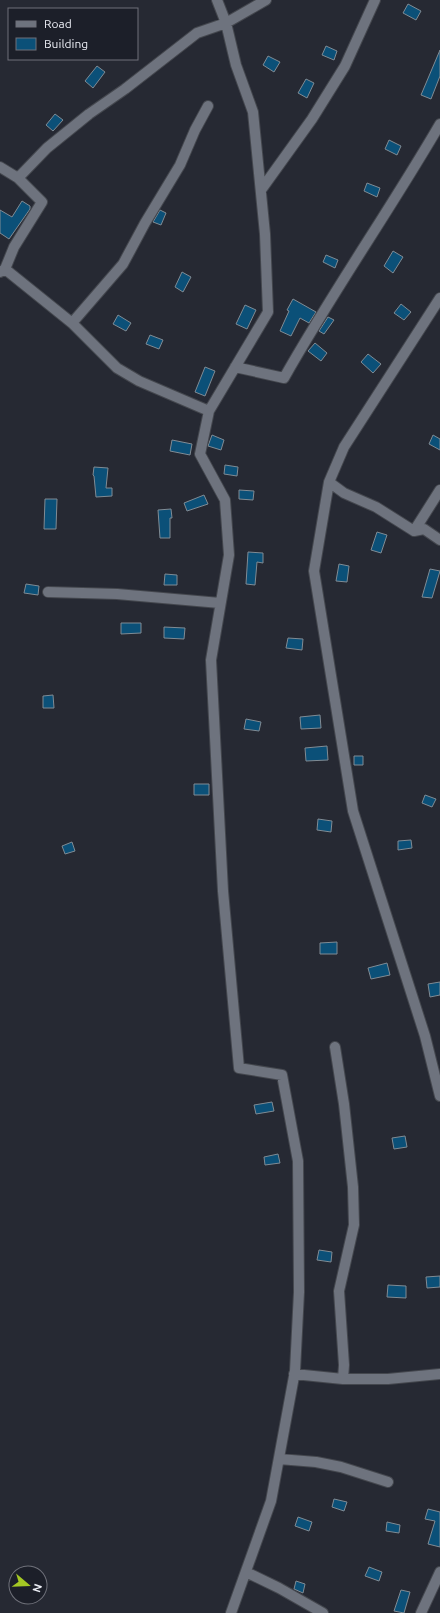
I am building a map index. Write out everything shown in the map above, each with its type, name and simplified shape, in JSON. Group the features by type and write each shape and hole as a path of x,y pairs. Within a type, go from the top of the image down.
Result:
{"street":[{"path":"217,0 226,23 236,65 253,112 265,234 268,312 209,410 200,454 225,500 228,555 211,660 223,891 240,1068 282,1075 298,1162 299,1292 294,1374 271,1501 232,1613"},
{"path":"18,178 47,148 89,114 125,89 197,33 226,23 266,0"},
{"path":"261,190 312,119 341,72 375,0"},
{"path":"72,323 122,264 180,165 195,130 208,106"},
{"path":"235,367 284,378 311,330 421,157 440,124"},
{"path":"0,166 18,178 42,202 14,247 3,270 72,323 117,368 139,381 209,410"},
{"path":"440,298 344,446 329,482 314,571 353,811 425,1036 440,1096"},
{"path":"329,482 344,494 376,507 414,531 424,529 440,540"},
{"path":"414,531 440,490"},
{"path":"48,592 117,594 220,603"},
{"path":"335,1047 345,1112 353,1187 354,1225 338,1291 344,1365 343,1380"},
{"path":"294,1374 343,1380 388,1379 440,1374"},
{"path":"279,1458 316,1462 341,1467 388,1482"},
{"path":"246,1572 279,1588 323,1613"},
{"path":"421,1613 440,1572"}],"building":[{"path":"408,4 421,11 416,20 403,13"},
{"path":"326,46 337,51 334,60 322,55"},
{"path":"440,50 440,76 431,99 421,95"},
{"path":"268,56 280,62 274,72 263,65"},
{"path":"97,66 105,72 93,88 85,81"},
{"path":"306,79 314,83 307,98 298,93"},
{"path":"55,114 63,120 53,131 46,125"},
{"path":"389,140 401,146 397,155 385,149"},
{"path":"367,183 380,188 377,197 364,191"},
{"path":"22,201 30,206 30,209 9,239 0,233 0,210 12,217"},
{"path":"160,210 166,213 161,225 153,222"},
{"path":"393,251 403,257 393,273 384,266"},
{"path":"326,255 338,260 335,268 323,262"},
{"path":"182,272 191,277 183,292 175,287"},
{"path":"293,299 316,312 309,323 300,318 291,336 280,331 289,311 287,310"},
{"path":"401,304 411,312 404,320 394,313"},
{"path":"245,305 256,310 247,329 236,324"},
{"path":"118,315 131,323 126,331 113,324"},
{"path":"328,317 334,320 324,334 319,331"},
{"path":"150,335 163,340 159,349 146,344"},
{"path":"315,343 327,353 321,361 308,351"},
{"path":"368,354 381,364 373,373 361,362"},
{"path":"205,367 215,371 205,396 195,392"},
{"path":"212,435 224,440 221,450 208,446"},
{"path":"433,435 440,439 440,450 429,444"},
{"path":"172,440 192,444 190,455 170,451"},
{"path":"225,465 238,467 237,476 224,474"},
{"path":"94,467 108,468 106,488 112,488 112,496 96,497 93,475"},
{"path":"239,490 254,491 253,500 239,499"},
{"path":"204,495 208,504 187,511 184,503"},
{"path":"45,499 57,499 56,529 44,529"},
{"path":"171,509 172,518 170,518 170,538 160,538 158,510"},
{"path":"377,532 387,535 381,553 371,550"},
{"path":"248,552 263,553 263,563 257,562 255,585 246,584"},
{"path":"339,564 349,566 347,582 336,581"},
{"path":"430,569 440,571 432,598 422,597"},
{"path":"165,574 177,575 177,585 164,585"},
{"path":"26,584 39,586 38,595 24,593"},
{"path":"121,623 141,623 141,633 121,634"},
{"path":"164,627 185,628 184,639 164,638"},
{"path":"288,638 303,639 302,650 286,648"},
{"path":"53,695 54,708 43,708 43,696"},
{"path":"320,715 321,728 301,729 300,717"},
{"path":"246,719 261,722 259,731 244,729"},
{"path":"327,746 328,760 306,761 305,748"},
{"path":"354,756 363,756 363,765 354,765"},
{"path":"194,784 209,784 209,795 194,795"},
{"path":"425,795 436,799 432,807 422,803"},
{"path":"318,819 332,821 331,832 317,830"},
{"path":"411,840 412,848 398,850 398,841"},
{"path":"72,842 75,851 65,854 62,846"},
{"path":"337,942 337,954 320,954 320,943"},
{"path":"387,963 390,975 371,979 368,968"},
{"path":"440,982 440,995 430,997 428,984"},
{"path":"272,1102 274,1111 256,1114 254,1105"},
{"path":"405,1136 407,1147 394,1149 392,1138"},
{"path":"278,1154 280,1163 265,1165 264,1157"},
{"path":"319,1250 332,1252 331,1262 317,1260"},
{"path":"440,1276 440,1287 427,1288 426,1277"},
{"path":"388,1285 406,1286 406,1298 387,1297"},
{"path":"334,1499 347,1502 344,1511 332,1507"},
{"path":"428,1509 440,1512 440,1547 428,1544 435,1521 425,1519"},
{"path":"298,1517 312,1522 309,1531 295,1526"},
{"path":"387,1522 400,1525 399,1533 386,1531"},
{"path":"369,1567 382,1572 379,1581 365,1576"},
{"path":"296,1581 305,1584 303,1593 294,1589"},
{"path":"401,1590 410,1592 404,1613 394,1611"}]}
